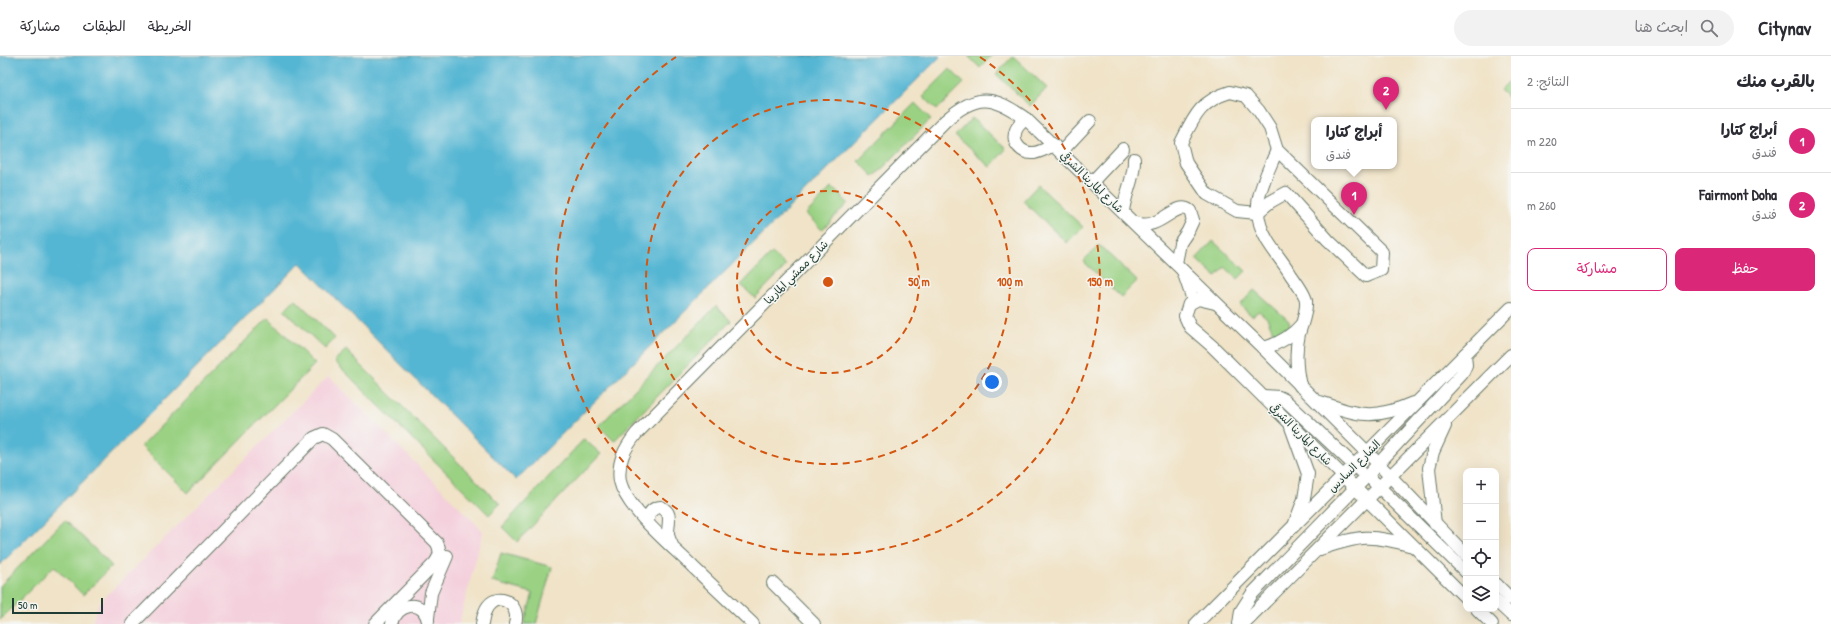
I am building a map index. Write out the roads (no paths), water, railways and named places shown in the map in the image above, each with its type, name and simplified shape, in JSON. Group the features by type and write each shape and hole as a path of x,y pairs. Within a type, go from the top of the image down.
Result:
{"street":[{"path":"1230,92 1246,96 1259,111 1270,128 1277,150 1382,252 1381,270 1366,276 1328,240 1286,193 1270,202 1257,213 1237,211 1207,194 1186,163 1181,143 1196,114 1215,97 1230,92"},
{"name":"شارع المارينا الشرقي","path":"988,100 1012,108 1026,118 1263,348 1463,551"},
{"name":"شارع ممشي المارينا","path":"648,523 632,505 620,481 619,463 625,448 636,434 945,121 967,104 988,100"},
{"name":"شارع المارينا الشرقي","path":"1026,118 1015,132 1015,140 1020,149 1026,152 1034,153 1057,148"},
{"path":"1057,148 1090,121"},
{"path":"1092,182 1123,149"},
{"path":"1277,150 1261,186 1257,213 1259,225 1267,241 1282,259 1306,300 1296,354 1300,386"},
{"path":"1123,211 1128,189 1134,175 1134,159"},
{"path":"1109,198 1128,189"},
{"path":"1135,223 1145,226 1151,225 1157,223 1177,209 1188,206 1193,220 1180,243 1179,266"},
{"path":"1160,247 1180,243"},
{"name":"شارع المارينا الشرقي","path":"1179,266 1193,300 1185,312 1186,321 1190,326 1263,396 1463,595"},
{"path":"1193,300 1203,299 1216,303"},
{"name":"الشارع السادس","path":"1196,624 1511,308"},
{"path":"1263,348 1285,340 1302,323"},
{"path":"1239,624 1241,611 1252,594 1367,476 1462,374 1466,365 1465,354"},
{"path":"1243,624 1511,355"},
{"path":"1263,396 1279,397 1285,400 1354,466 1379,487 1463,569"},
{"path":"1315,400 1354,413 1373,416 1387,413 1419,400"},
{"path":"1435,524 1429,468 1439,438 1450,417"},
{"path":"1289,422 1308,474 1304,499 1293,528"},
{"path":"132,624 318,435 323,434 332,439 437,543 440,551 437,560 375,624"},
{"path":"1366,500 1367,452"},
{"path":"1344,476 1389,477"},
{"path":"673,547 669,536 670,518 668,512 661,507 655,508 650,511 648,523 753,624"},
{"path":"1317,550 1350,539 1364,537 1387,539 1413,546"},
{"path":"429,622 429,601 432,589 447,555 444,545 437,543"},
{"path":"773,583 814,624"},
{"path":"1499,587 1511,599"},
{"path":"482,624 487,607 490,604 500,600 506,601 514,607 517,617 515,624"},
{"path":"1499,604 1511,615"},
{"path":"375,624 397,612 401,608 411,606 421,609 429,622"},
{"path":"392,624 397,612"},
{"path":"1480,612 1492,624"}],"water":[{"path":"0,56 941,56 516,480 300,263 0,565"}],"place":[{"name":"Fairmont Doha","path":"1386,110"},
{"name":"أبراج كتارا","path":"1354,215"}]}
